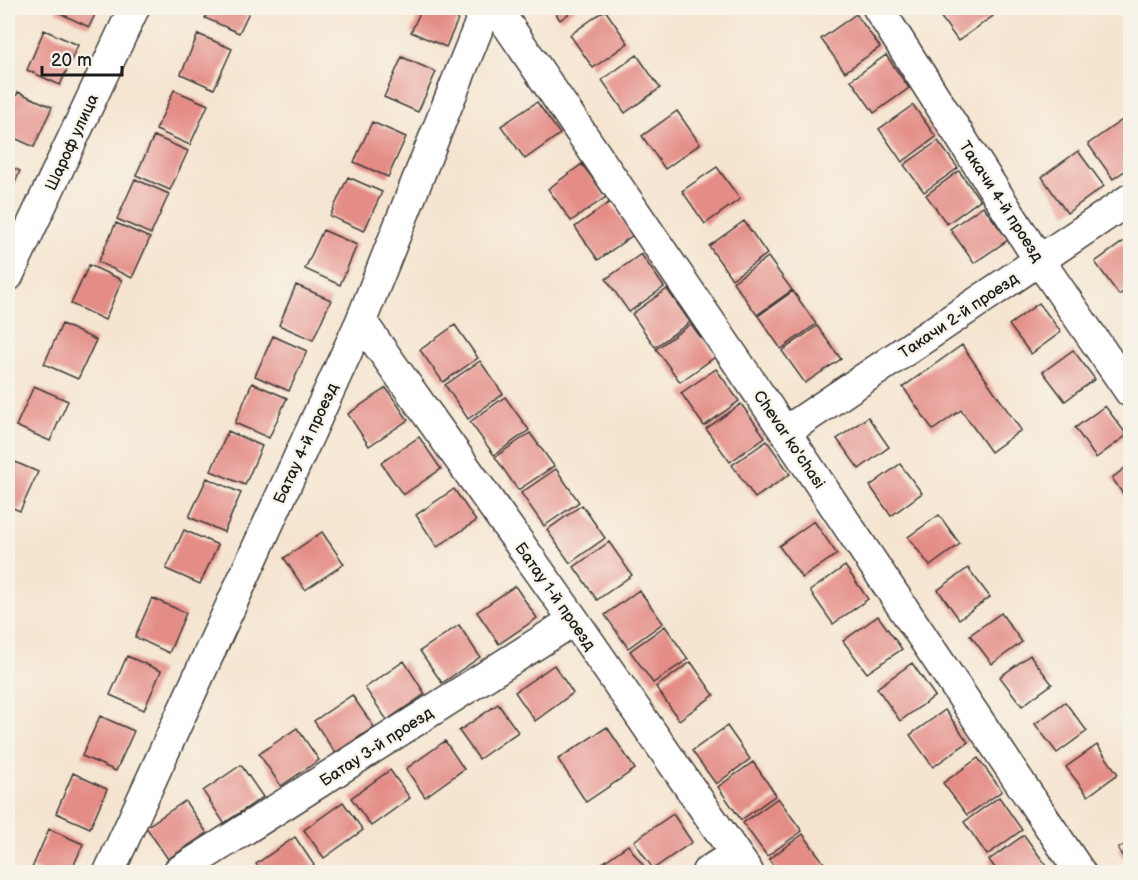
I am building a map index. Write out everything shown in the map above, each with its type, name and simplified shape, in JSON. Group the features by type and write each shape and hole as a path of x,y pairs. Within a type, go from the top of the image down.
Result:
{"street":[{"name":"Шароф улица","path":"9,268 134,8"},
{"name":"Батау 4-й проезд","path":"109,873 361,321 486,8"},
{"name":"Chevar ko'chasi","path":"496,8 785,432 1080,873"},
{"name":"Такачи 4-й проезд","path":"883,9 1039,260 1131,392"},
{"name":"Такачи 2-й проезд","path":"785,432 1131,199"},
{"name":"Батау 1-й проезд","path":"361,321 574,620 742,863"},
{"name":"Батау 3-й проезд","path":"178,873 574,620"},
{"path":"707,873 742,863"}],"building":[{"path":"57,8 98,8 89,27 55,11"},
{"path":"210,8 251,8 239,33 205,18"},
{"path":"422,8 463,8 446,47 411,32"},
{"path":"552,8 577,8 560,20"},
{"path":"987,8 993,16 958,41 935,9"},
{"path":"605,10 628,43 593,68 570,35"},
{"path":"856,14 880,47 845,72 821,39"},
{"path":"44,30 78,45 60,85 27,70"},
{"path":"198,34 232,49 214,89 181,74"},
{"path":"637,55 660,88 625,113 602,80"},
{"path":"886,55 909,88 874,113 851,80"},
{"path":"402,57 436,72 418,112 384,97"},
{"path":"174,90 208,105 190,145 156,130"},
{"path":"18,92 52,107 34,147 8,135 8,115"},
{"path":"537,102 560,134 525,159 501,126"},
{"path":"913,105 936,137 902,162 879,129"},
{"path":"677,111 700,144 665,169 642,136"},
{"path":"1125,118 1130,126 1130,167 1113,179 1088,144"},
{"path":"372,122 406,137 388,177 354,162"},
{"path":"154,136 188,151 170,190 136,175"},
{"path":"938,141 958,168 924,192 904,165"},
{"path":"1078,151 1104,186 1067,213 1042,177"},
{"path":"582,164 606,197 571,221 548,189"},
{"path":"8,166 20,171 8,199"},
{"path":"717,167 740,199 705,224 682,191"},
{"path":"959,171 980,200 947,224 926,195"},
{"path":"348,177 382,192 364,231 330,216"},
{"path":"135,179 169,194 151,234 117,219"},
{"path":"610,202 633,235 598,260 575,227"},
{"path":"983,206 1008,240 974,263 950,229"},
{"path":"744,221 767,254 732,279 709,246"},
{"path":"116,223 150,238 132,278 98,262"},
{"path":"323,230 357,245 340,285 305,269"},
{"path":"1130,237 1130,287 1119,295 1095,262"},
{"path":"641,254 664,287 629,312 606,279"},
{"path":"768,257 792,290 757,315 733,282"},
{"path":"89,265 122,280 105,320 71,304"},
{"path":"296,285 331,300 313,340 279,325"},
{"path":"667,289 690,322 655,347 632,314"},
{"path":"793,291 816,324 781,349 758,316"},
{"path":"1039,303 1061,332 1031,354 1009,325"},
{"path":"62,324 96,340 78,379 44,364"},
{"path":"691,324 715,357 680,382 656,349"},
{"path":"455,325 478,358 443,382 420,350"},
{"path":"817,326 841,359 805,383 782,351"},
{"path":"273,336 307,351 289,391 255,376"},
{"path":"962,345 1021,430 991,452 961,410 933,430 903,387"},
{"path":"1073,350 1095,379 1065,401 1043,372"},
{"path":"480,361 503,394 468,419 445,385"},
{"path":"716,369 739,401 704,426 681,393"},
{"path":"252,383 287,398 269,438 235,423"},
{"path":"34,386 68,401 50,441 16,426"},
{"path":"386,388 408,420 369,446 348,414"},
{"path":"505,397 529,430 494,455 470,422"},
{"path":"741,404 765,437 730,462 706,429"},
{"path":"1105,406 1127,435 1096,458 1075,428"},
{"path":"868,417 889,447 859,469 837,439"},
{"path":"228,431 262,446 245,485 211,471"},
{"path":"530,433 554,466 518,490 495,457"},
{"path":"419,437 441,469 403,495 381,463"},
{"path":"767,441 790,474 755,498 732,465"},
{"path":"8,459 38,472 20,511 8,506"},
{"path":"900,464 922,493 891,516 870,486"},
{"path":"1130,464 1130,504 1112,478"},
{"path":"556,469 579,502 544,526 521,493"},
{"path":"207,478 241,493 224,532 189,517"},
{"path":"454,489 476,521 437,547 416,515"},
{"path":"582,505 605,538 570,563 547,530"},
{"path":"939,515 960,544 930,566 908,537"},
{"path":"814,521 837,554 802,578 779,546"},
{"path":"184,530 218,545 200,584 166,569"},
{"path":"322,532 344,564 305,590 284,558"},
{"path":"609,542 632,575 597,600 574,567"},
{"path":"845,566 868,599 833,624 810,591"},
{"path":"968,568 990,597 959,619 938,590"},
{"path":"515,586 537,618 499,644 477,612"},
{"path":"639,590 663,623 628,648 605,615"},
{"path":"152,598 186,613 169,653 135,637"},
{"path":"1001,613 1022,642 992,664 970,635"},
{"path":"878,616 902,649 867,673 843,641"},
{"path":"459,625 480,657 442,683 420,651"},
{"path":"665,626 688,659 653,683 630,651"},
{"path":"1030,655 1052,684 1022,706 1000,677"},
{"path":"127,656 161,671 144,710 110,695"},
{"path":"404,661 425,694 387,720 365,688"},
{"path":"691,662 714,695 679,720 656,687"},
{"path":"912,663 935,696 900,721 877,688"},
{"path":"554,665 573,693 535,721 515,692"},
{"path":"352,695 374,727 335,753 314,721"},
{"path":"1065,702 1087,731 1057,753 1035,724"},
{"path":"498,704 518,732 479,759 459,731"},
{"path":"945,710 968,742 933,767 910,735"},
{"path":"100,716 134,731 116,771 82,756"},
{"path":"727,726 750,759 716,784 692,751"},
{"path":"607,727 635,769 586,802 558,759"},
{"path":"297,728 319,760 281,786 259,754"},
{"path":"445,741 464,769 425,797 406,769"},
{"path":"1097,745 1118,774 1088,796 1066,767"},
{"path":"978,758 1002,791 967,815 943,783"},
{"path":"753,762 776,795 741,820 718,787"},
{"path":"241,765 263,797 224,823 203,791"},
{"path":"390,770 410,798 371,826 351,798"},
{"path":"73,773 107,789 90,828 56,813"},
{"path":"999,797 1022,830 987,855 964,822"},
{"path":"778,798 802,831 767,856 743,823"},
{"path":"185,801 207,833 168,859 146,827"},
{"path":"343,802 363,830 324,858 304,830"},
{"path":"673,814 692,842 653,869 634,841"},
{"path":"49,829 83,844 71,872 41,872 32,868"},
{"path":"803,834 827,867 819,872 778,872 769,859"},
{"path":"1024,835 1048,868 1041,872 998,872 989,860"},
{"path":"295,837 314,865 303,872 262,872 256,864"},
{"path":"1130,841 1130,868 1118,849"},
{"path":"628,845 648,872 590,872"}]}
